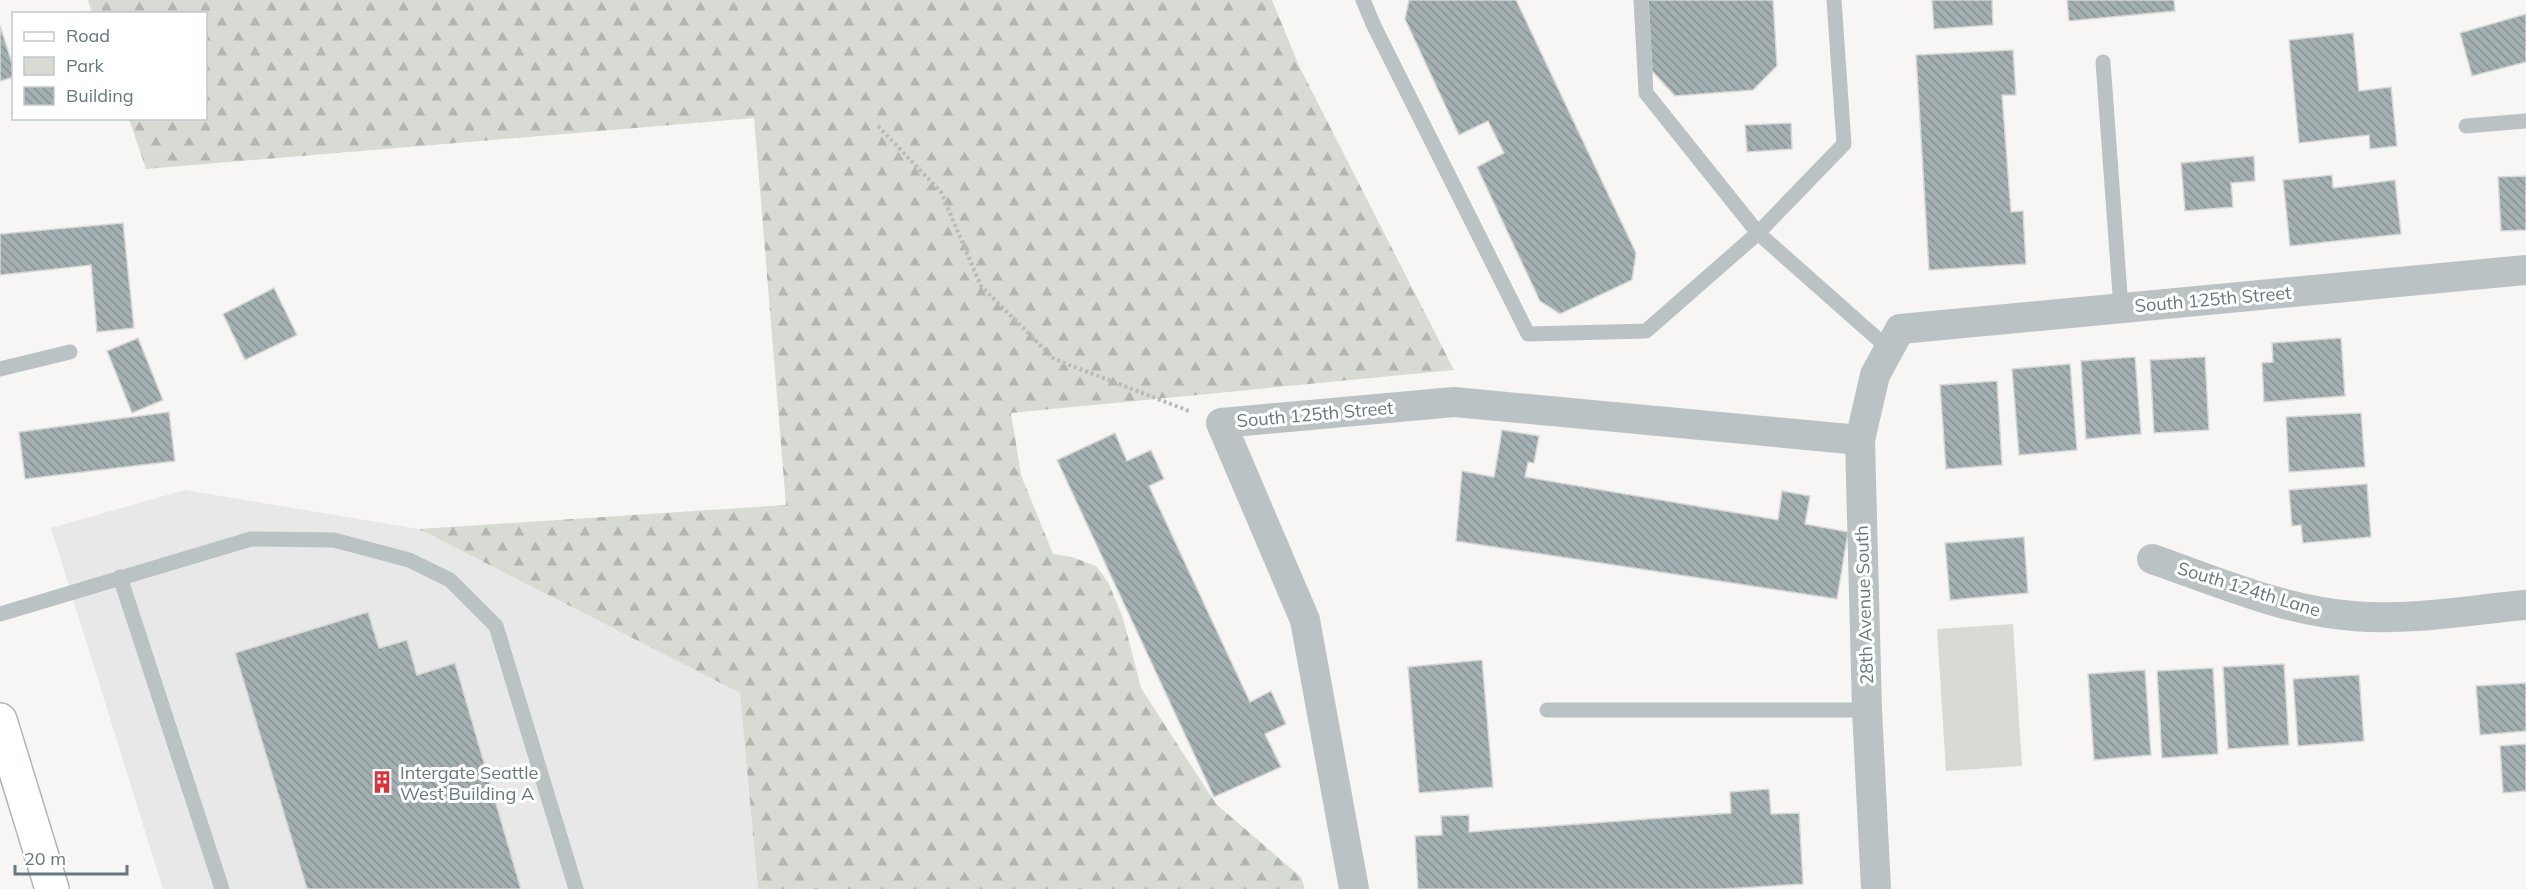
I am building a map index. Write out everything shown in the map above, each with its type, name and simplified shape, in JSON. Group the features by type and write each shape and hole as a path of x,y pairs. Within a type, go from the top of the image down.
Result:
{"main road":[{"path":"0,720 52,889"}],"street":[{"name":"South 125th Street","path":"1895,339 2121,308 2526,270"},
{"name":"28th Avenue South","path":"1876,889 1867,710 1860,440 1875,375 1895,339"},
{"name":"South 125th Street","path":"1354,889 1305,620 1221,423 1454,402 1860,440"},
{"name":"South 124th Lane","path":"2152,559 2305,608 2352,616 2391,617 2526,605"}],"lane":[{"path":"1363,0 1528,334 1646,331 1758,233 1844,144 1833,0"},
{"path":"1641,0 1646,93 1758,233 1895,339"},
{"path":"2103,62 2121,308"},
{"path":"2466,126 2526,121"},
{"path":"0,369 70,352"},
{"path":"0,614 251,539 334,540 410,560 450,580 496,626 576,889"},
{"path":"120,577 222,889"},
{"path":"1547,710 1867,710"}],"path":[{"path":"878,126 941,192 981,286 1054,359 1221,423"}],"shaded area":[{"path":"185,490 419,529 740,693 758,889 163,889 51,528"}],"green space":[{"path":"88,0 1272,0 1299,66 1454,370 1011,413 1021,475 1053,554 1072,557 1096,566 1108,582 1123,618 1141,688 1216,804 1301,877 1305,889 758,889 740,693 419,529 786,505 754,118 146,169 129,120 207,120 207,12 92,12"},
{"path":"2013,624 2022,766 1946,771 1937,629"}],"building":[{"path":"1409,0 1516,0 1636,253 1632,280 1560,314 1540,301 1477,167 1504,153 1488,121 1459,135 1405,19"},
{"path":"1648,0 1773,0 1777,66 1753,90 1675,96 1652,71"},
{"path":"1932,0 1992,0 1993,25 1934,29"},
{"path":"2067,0 2174,0 2175,11 2069,21"},
{"path":"2526,14 2526,62 2472,76 2460,33"},
{"path":"0,26 12,63 12,78 0,81"},
{"path":"2353,33 2359,91 2391,87 2397,146 2370,149 2369,135 2299,143 2289,40"},
{"path":"2013,50 2016,95 2002,95 2011,212 2023,211 2026,264 1929,270 1916,55"},
{"path":"1791,123 1792,149 1747,152 1745,125"},
{"path":"2254,156 2255,181 2231,183 2233,207 2185,211 2181,163"},
{"path":"2332,175 2333,188 2395,180 2401,234 2290,246 2283,180"},
{"path":"2526,176 2526,230 2501,231 2498,177"},
{"path":"123,223 134,328 97,332 91,265 0,275 0,234"},
{"path":"274,288 297,335 245,360 223,314"},
{"path":"138,338 163,400 132,413 107,351"},
{"path":"2341,338 2345,396 2264,402 2262,363 2273,362 2272,343"},
{"path":"2135,357 2141,434 2086,439 2081,361"},
{"path":"2205,357 2209,430 2154,433 2150,360"},
{"path":"2070,364 2077,450 2019,455 2012,369"},
{"path":"1997,381 2002,465 1946,469 1940,385"},
{"path":"169,412 175,461 25,479 19,432"},
{"path":"2361,413 2365,467 2289,472 2286,417"},
{"path":"1502,430 1539,436 1534,463 1528,462 1525,477 1778,520 1782,491 1810,496 1805,524 1848,532 1837,599 1456,541 1462,471 1494,477"},
{"path":"1115,433 1127,461 1151,450 1164,479 1149,486 1250,702 1271,691 1286,724 1265,734 1281,767 1214,797 1057,460"},
{"path":"2367,484 2371,537 2303,543 2301,525 2292,526 2289,490"},
{"path":"2024,537 2028,593 1950,600 1945,543"},
{"name":"Intergate Seattle West Building A","path":"368,612 379,648 407,640 417,675 455,663 521,889 307,889 235,653"},
{"path":"1482,660 1493,787 1419,793 1408,667"},
{"path":"2284,664 2289,745 2228,749 2223,667"},
{"path":"2213,668 2218,754 2162,758 2157,671"},
{"path":"2145,670 2151,755 2094,760 2088,674"},
{"path":"2359,675 2364,741 2298,746 2293,679"},
{"path":"2526,683 2526,731 2480,735 2476,686"},
{"path":"2526,744 2526,791 2503,793 2500,746"},
{"path":"1769,789 1771,814 1799,813 1803,884 1723,889 1418,889 1415,836 1442,835 1441,816 1469,815 1469,832 1731,813 1730,792"}],"place":[{"name":"Intergate Seattle West Building A","path":"382,782"}]}
